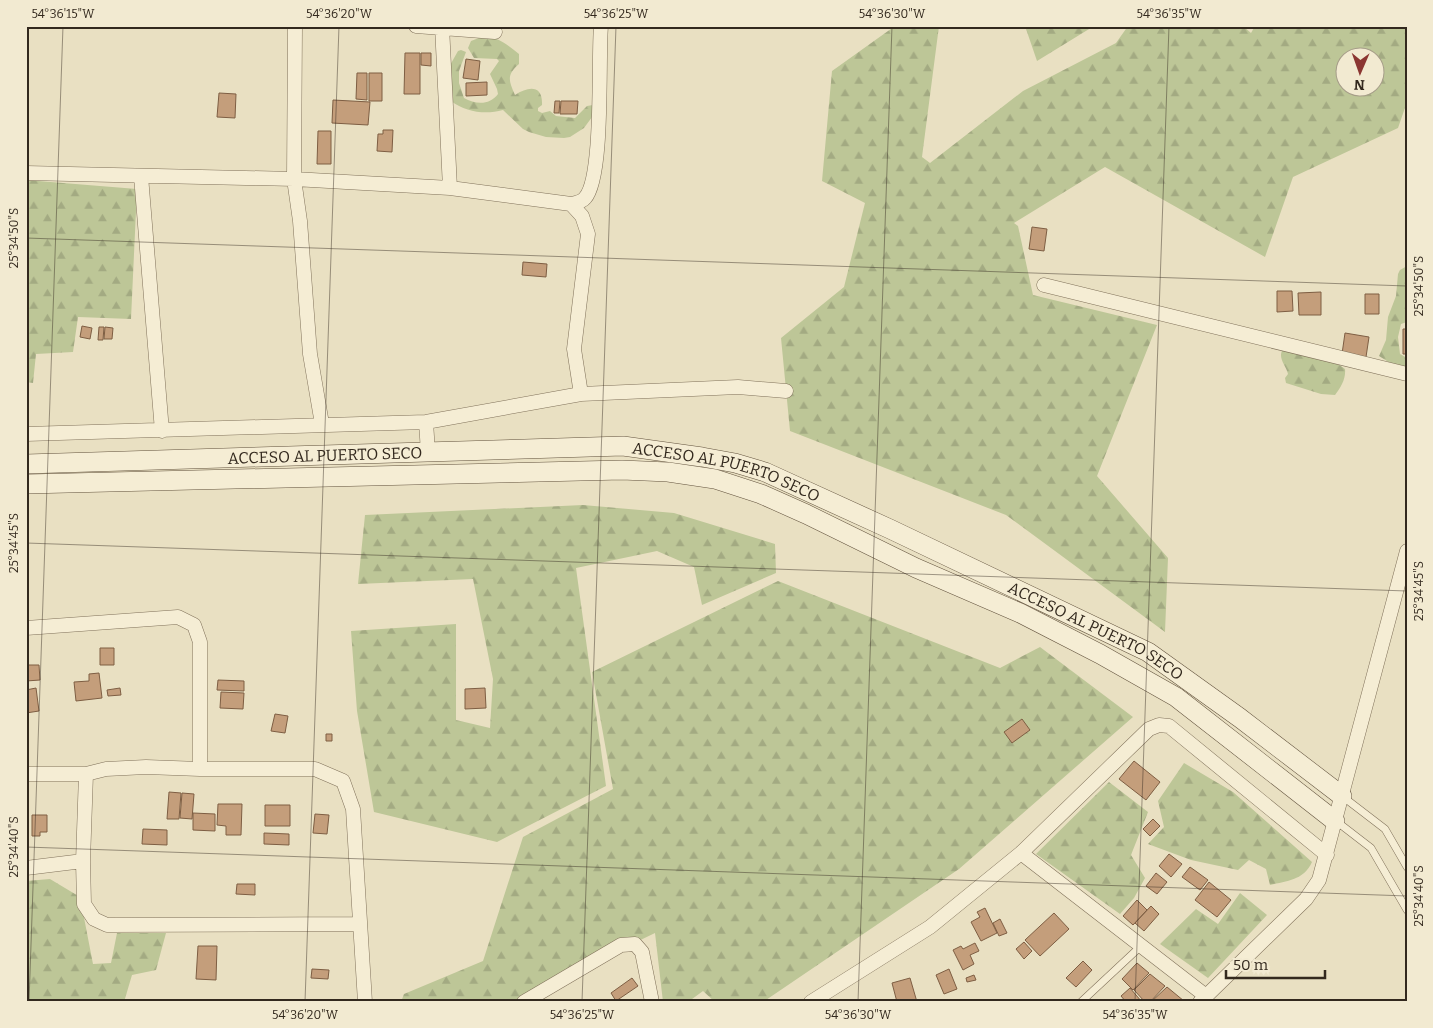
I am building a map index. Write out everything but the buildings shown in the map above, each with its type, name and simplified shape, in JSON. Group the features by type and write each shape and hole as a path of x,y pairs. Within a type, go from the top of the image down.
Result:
{"main road":[{"name":"ACCESO AL PUERTO SECO","path":"26,464 623,446 702,457 735,464 765,472 1148,652 1240,718 1342,796"},
{"name":"ACCESO AL PUERTO SECO","path":"26,484 622,470 668,472 715,479 761,494 806,514 916,568 1020,614 1100,654 1176,697 1336,821"}],"street":[{"path":"295,26 294,179 300,220 310,354 322,424"},
{"path":"416,26 495,32"},
{"path":"26,173 294,179 450,188 571,204 584,200 594,173 599,120 601,26"},
{"path":"442,27 450,188"},
{"path":"141,176 162,431"},
{"path":"571,204 582,216 588,234 574,349 582,394"},
{"path":"1044,285 1407,374"},
{"path":"26,434 426,422 582,394 738,387 786,391"},
{"path":"426,422 428,452"},
{"path":"1021,853 1141,946 1203,999 1306,899 1319,880 1407,551"},
{"path":"26,628 178,617 194,625 200,642 200,769"},
{"path":"811,1002 930,927 1021,853 1149,729 1159,724 1169,726 1327,855"},
{"path":"26,774 86,774 106,769 146,768 315,769 343,781 353,809 365,1002"},
{"path":"86,774 83,861 84,904 94,919 107,925 359,924"},
{"path":"26,868 83,861"},
{"path":"524,1002 621,945 634,944 642,952 652,1002"}],"lane":[{"path":"1342,796 1384,828 1407,867"},
{"path":"1336,821 1371,848 1407,910"},
{"path":"1081,1002 1141,946"}],"green space":[{"path":"895,26 939,26 922,157 930,163 1023,91 1116,43 1128,26 1243,26 1251,33 1255,26 1407,26 1407,102 1398,128 1293,177 1265,257 1105,167 1014,223 1018,226 1033,295 1157,325 1097,476 1168,558 1165,632 1006,515 790,431 781,338 844,287 865,203 822,181 832,71"},
{"path":"1025,26 1094,26 1037,61"},
{"path":"484,36 498,40 519,54 519,64 510,75 511,86 515,95 530,89 538,91 542,98 542,105 538,108 538,111 542,113 550,111 556,116 575,118 587,106 593,105 595,113 584,128 570,137 546,137 523,129 503,110 483,112 469,110 451,101 449,67 458,51 461,50 466,52 459,71 459,83 464,98 482,103 490,101 498,94 490,74 499,61 497,59 474,58 468,48 471,41"},
{"path":"26,180 137,189 131,319 78,317 73,352 36,354 33,383 26,382"},
{"path":"1407,266 1407,322 1401,324 1398,337 1400,354 1407,358 1407,371 1398,368 1379,356 1386,340 1388,317 1396,296 1398,274 1400,270"},
{"path":"1283,349 1325,359 1345,369 1343,383 1335,395 1321,394 1286,383 1285,378 1288,374 1281,358"},
{"path":"583,505 674,513 775,544 776,573 702,605 694,567 657,551 576,568 606,786 497,842 374,812 357,711 351,631 456,624 456,720 490,728 493,679 473,579 358,584 365,515"},
{"path":"778,581 1000,668 1040,647 1133,717 959,869 763,1002 715,1002 703,991 688,1002 663,1002 655,933 517,1002 401,1002 404,994 483,961 523,837 613,789 592,672"},
{"path":"1184,763 1233,792 1312,862 1309,868 1294,879 1270,885 1266,869 1249,860 1238,870 1191,860 1148,844 1164,827 1158,801"},
{"path":"1109,782 1148,812 1131,855 1145,878 1134,898 1120,914 1036,854"},
{"path":"50,879 80,897 93,964 111,963 117,933 166,933 156,970 132,975 124,1002 26,1002 26,881"},
{"path":"1240,893 1267,915 1208,978 1160,944 1196,909 1218,924"}]}
